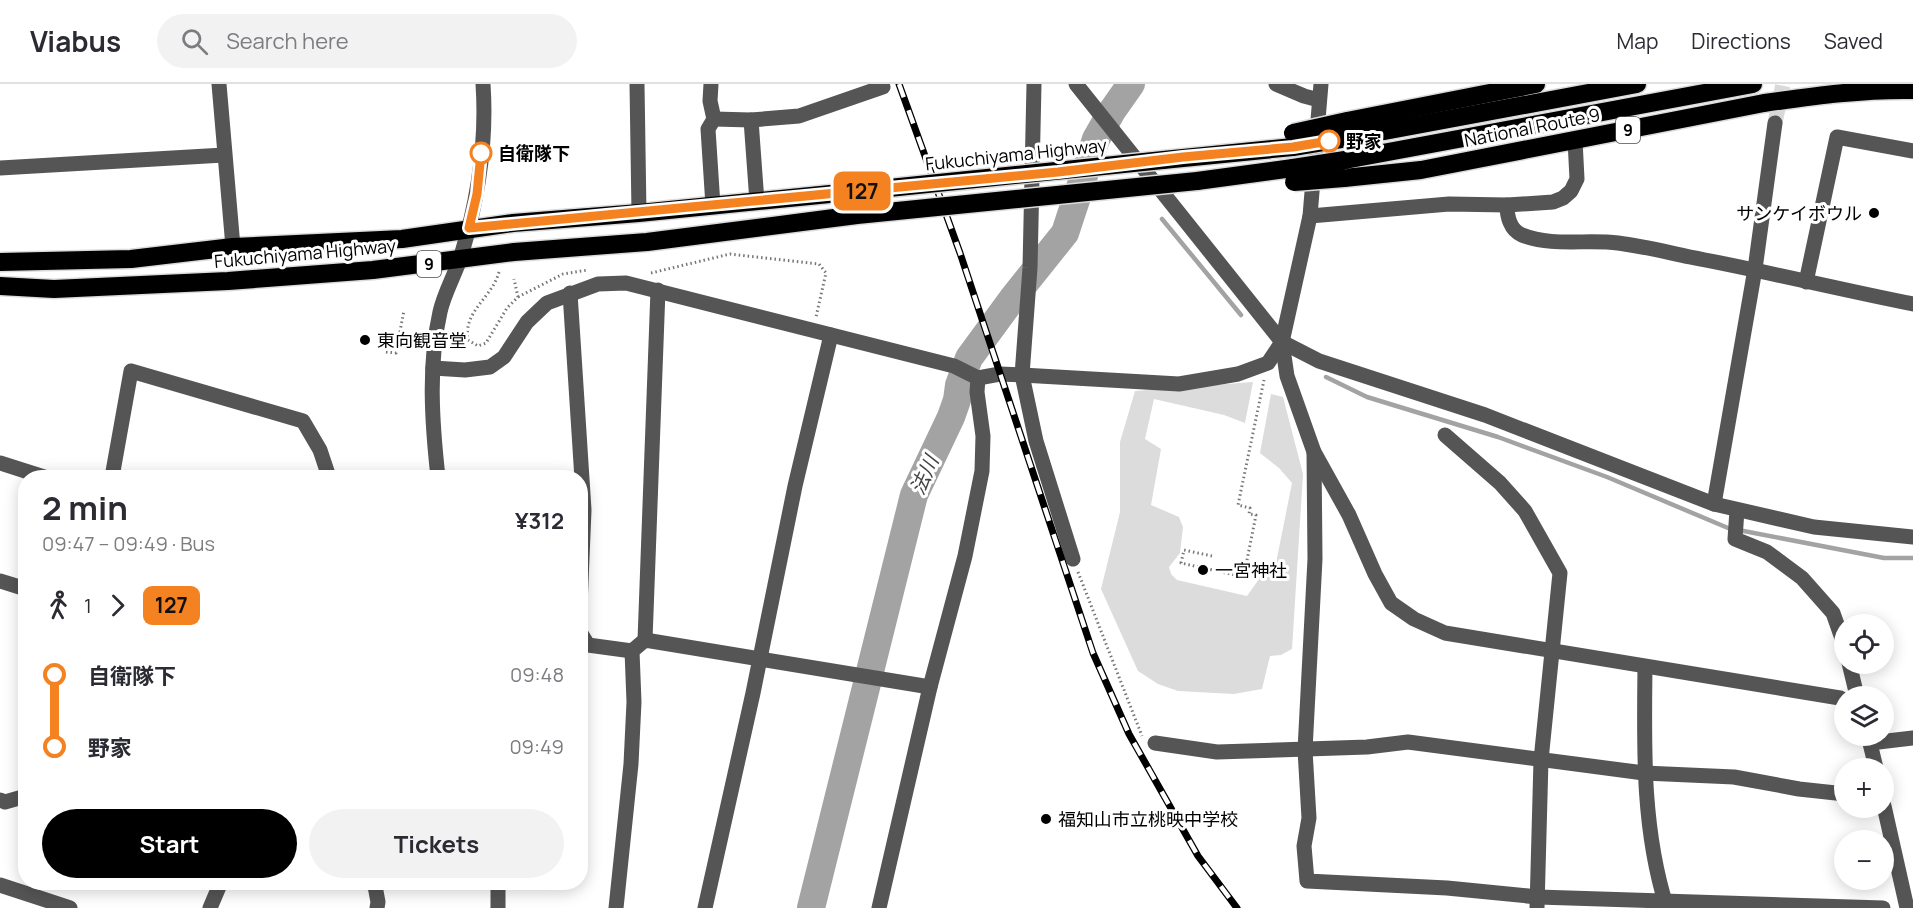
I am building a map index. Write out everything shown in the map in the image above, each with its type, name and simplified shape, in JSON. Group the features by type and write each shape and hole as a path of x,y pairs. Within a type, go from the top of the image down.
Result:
{"highway":[{"name":"9","path":"1347,129 1536,84"},
{"name":"9","path":"1347,129 1636,84"},
{"name":"9","path":"1344,169 1753,84"},
{"name":"National Route 9","path":"1228,177 1293,175 1344,169 1421,170 1764,103 1872,91 1913,90"},
{"name":"Fukuchiyama Highway","path":"0,262 131,259 233,247 402,239 469,228 757,202 1163,160 1293,140 1347,129"},
{"name":"Fukuchiyama Highway","path":"0,286 54,289 228,281 373,270 514,252 647,242 857,215 1228,177"}],"street":[{"path":"219,84 233,247"},
{"path":"438,470 433,368 441,310 460,260 477,194 485,117 483,84"},
{"path":"637,84 639,213"},
{"path":"711,84 710,101 714,119 708,129 712,206"},
{"path":"714,119 752,120 799,116 883,87 882,84"},
{"path":"1034,84 1030,268 1022,375 1036,441 1073,559"},
{"path":"1076,84 1282,342 1319,361 1485,415 1714,504 1736,522 1913,537"},
{"path":"433,368 465,370 490,367 504,357 527,322 547,303 598,284 626,283 954,366 975,377 1000,374 1179,384 1238,374 1268,363 1282,342 1310,216 1320,92 1304,96 1276,84"},
{"path":"752,120 757,202"},
{"path":"1714,504 1755,269 1775,123"},
{"path":"1806,282 1837,137 1912,146"},
{"path":"1310,216 1449,204 1553,202 1563,198 1571,191 1577,179 1575,140"},
{"path":"0,168 224,155"},
{"path":"1507,204 1507,214 1512,226 1521,234 1553,241 1616,243 1755,269 1913,304"},
{"path":"588,645 632,651 645,640 658,290"},
{"path":"570,293 581,470"},
{"path":"705,908 795,486 831,335"},
{"path":"1282,342 1287,376 1314,452 1349,516 1375,574 1391,603 1414,619 1445,633 1834,697"},
{"path":"113,470 131,371 303,421 320,450 327,470"},
{"path":"879,908 930,687 965,556 982,471 983,436 975,377"},
{"path":"1445,435 1500,483 1525,511 1560,573 1541,760 1537,902"},
{"path":"1314,452 1315,559 1305,750 1309,818 1304,846 1307,881 1447,888 1537,902 1883,908"},
{"path":"0,464 20,470"},
{"path":"1736,522 1735,539 1767,552 1802,578 1834,616"},
{"path":"0,581 18,587"},
{"path":"645,640 930,687"},
{"path":"616,908 631,764 634,702 632,651"},
{"path":"1645,667 1644,773 1652,849 1666,905"},
{"path":"1894,738 1913,738"},
{"path":"1155,742 1217,752 1367,747 1408,742 1644,773 1734,777 1834,793"},
{"path":"0,800 5,802 18,798"},
{"path":"1887,818 1907,908"},
{"path":"0,885 70,908"},
{"path":"210,908 218,890"},
{"path":"376,890 377,908"},
{"path":"498,890 498,908"}],"path":[{"path":"646,274 730,254 819,264 826,273 813,330"},
{"path":"499,272 492,289 469,319 468,340 478,346 486,343 507,308 518,297 514,279"},
{"path":"386,352 396,353 404,310"},
{"path":"1212,556 1184,550 1181,564 1249,578 1252,566 1246,565 1257,516 1249,514 1250,508 1238,505 1263,385"},
{"path":"1073,559 1143,740 1155,742"}],"shaded area":[{"path":"1253,382 1245,423 1224,415 1154,399 1145,439 1161,449 1151,505 1179,517 1183,527 1180,553 1169,567 1171,574 1177,580 1247,596 1264,572 1276,563 1292,483 1279,468 1260,453 1271,394 1283,397 1303,474 1292,649 1281,655 1270,656 1262,689 1234,694 1178,691 1158,684 1138,671 1101,589 1120,512 1120,442 1135,391"}],"waterway":[{"name":"法川","path":"811,908 914,495 951,417 969,358 1065,233 1096,139 1131,84"},
{"name":"法川","path":"1096,139 1101,142"},
{"path":"1162,219 1241,315"},
{"path":"1326,377 1367,397 1498,437 1607,477 1728,528 1884,558 1913,558"}],"tunnel":[{"path":"1775,123 1783,84"}],"railway":[{"path":"899,84 960,253 1093,653 1129,734 1198,856 1237,908"}],"bus line":[{"name":"127","path":"481,153 477,194 469,228 1058,172 1293,147 1329,141"}],"place":[{"name":"野家","path":"1329,141"},
{"name":"自衛隊下","path":"481,153"},
{"name":"サンケイボウル","path":"1874,213"},
{"name":"東向観音堂","path":"365,340"},
{"name":"一宮神社","path":"1203,570"},
{"name":"福知山市立桃映中学校","path":"1046,819"}]}
